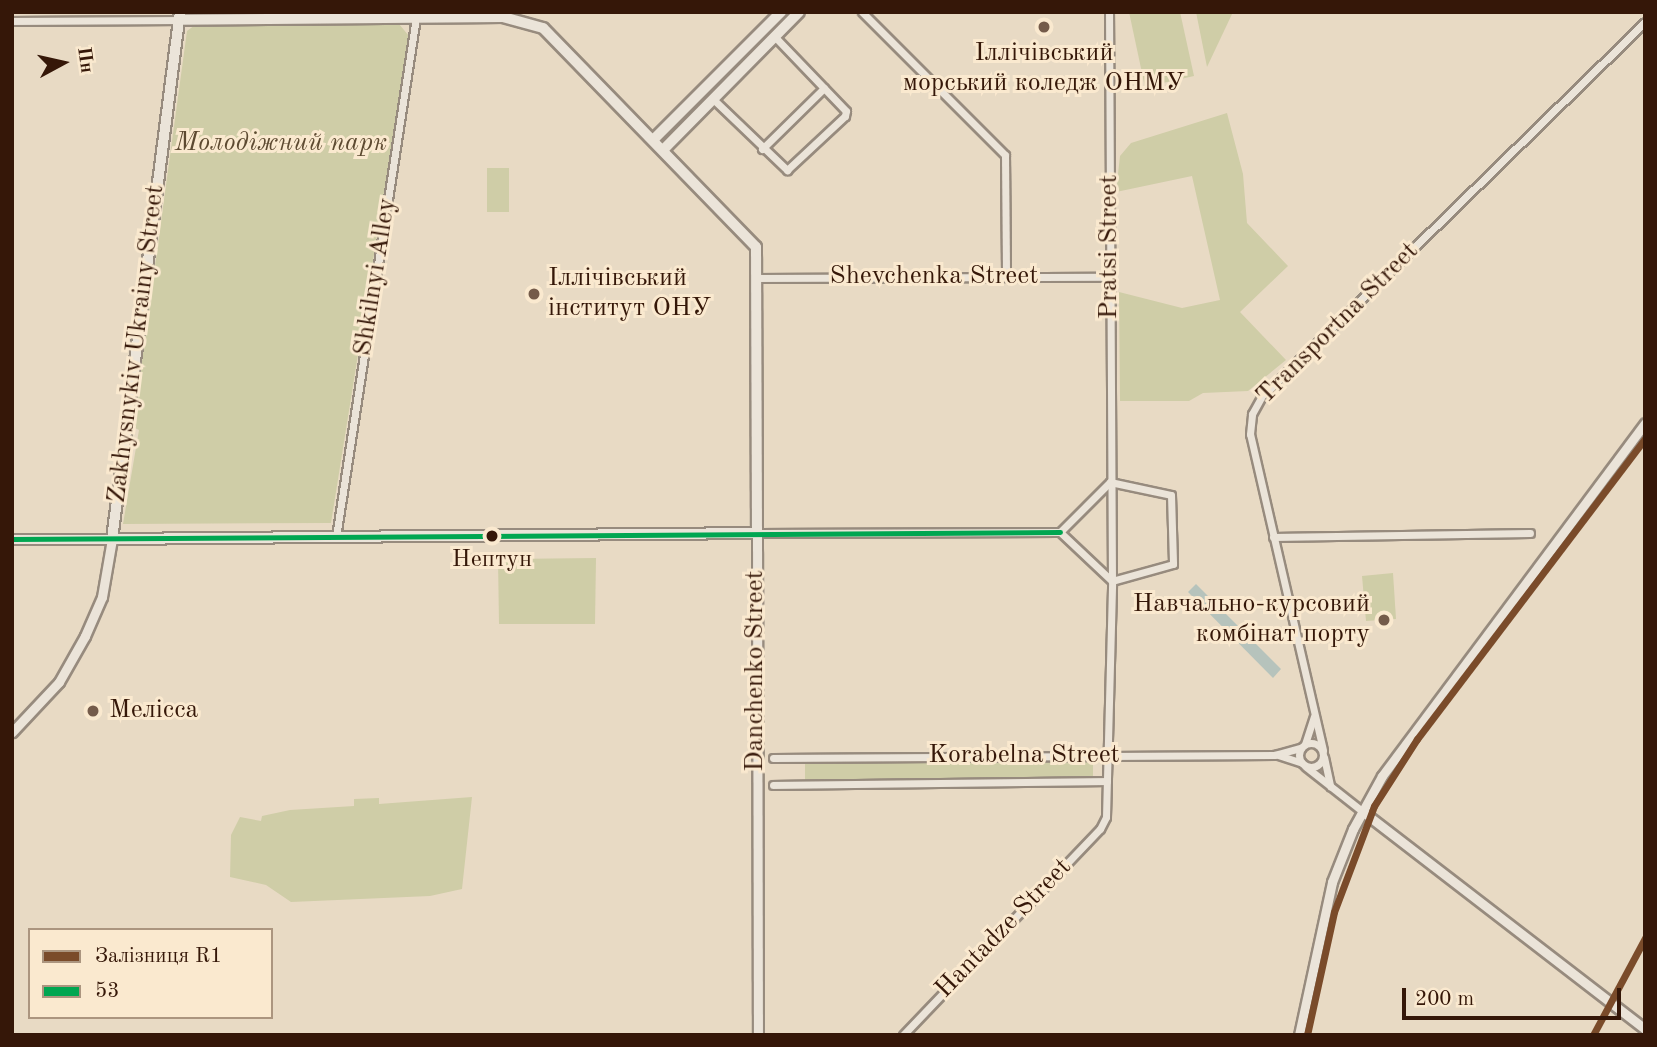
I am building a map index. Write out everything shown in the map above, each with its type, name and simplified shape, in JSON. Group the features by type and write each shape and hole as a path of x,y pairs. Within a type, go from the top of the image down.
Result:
{"main road":[{"path":"654,139 781,12"},
{"path":"664,149 799,12"},
{"name":"Danchenko Street","path":"180,16 503,17 532,23 654,139 751,238 758,278 757,533"},
{"name":"Zakhysnykiv Ukrainy Street","path":"112,539 180,16"},
{"path":"112,539 757,533"}],"street":[{"path":"862,12 1005,155 1006,276"},
{"name":"Pratsi Street","path":"1109,12 1112,581"},
{"path":"12,21 180,16"},
{"name":"Shkilnyi Alley","path":"336,537 416,17"},
{"name":"Transportna Street","path":"1333,790 1250,434 1256,405 1645,22"},
{"path":"713,99 762,149 787,170 846,113 775,37"},
{"path":"762,149 824,88"},
{"name":"Shevchenka Street","path":"758,278 1110,277"},
{"path":"1299,1035 1332,882 1362,811 1394,757 1645,423"},
{"path":"1060,532 1110,482 1171,495 1173,564 1112,581"},
{"path":"757,533 1060,532 1112,581 1107,781"},
{"name":"Danchenko Street","path":"757,533 758,1035"},
{"path":"1273,537 1530,533"},
{"path":"12,539 112,539"},
{"name":"Zakhysnykiv Ukrainy Street","path":"12,732 59,682 80,646 102,597 112,539"},
{"path":"1315,712 1303,746 1304,765 1645,1029"},
{"path":"1314,743 1323,752 1318,765 1304,765 1274,755 1314,743"},
{"name":"Korabelna Street","path":"773,758 1274,755"},
{"name":"Korabelna Street","path":"773,785 1107,781"},
{"name":"Hantadze Street","path":"903,1035 1104,823 1107,781"}],"green space":[{"path":"1129,12 1180,12 1194,76 1145,87"},
{"path":"1196,12 1233,12 1207,67"},
{"name":"Молодіжний парк","path":"399,24 409,36 331,523 123,524 139,430 133,427 187,31 195,25"},
{"path":"1227,113 1243,174 1247,223 1288,266 1240,312 1286,360 1248,391 1203,393 1189,401 1120,401 1119,292 1182,308 1220,300 1192,176 1116,192 1120,156 1131,143"},
{"path":"487,168 509,168 509,212 487,212"},
{"path":"596,558 595,624 499,624 498,559"},
{"path":"1393,573 1396,619 1366,621 1362,576"},
{"path":"1093,758 1093,778 805,782 805,761"},
{"path":"472,797 462,889 430,896 291,902 266,885 230,877 231,835 240,817 261,821 262,816 290,810 354,806 354,799 379,798 379,804"}],"shaded area":[{"path":"1196,584 1281,669 1273,678 1188,592"}],"rail line":[{"name":"R1","path":"1307,1035 1334,912 1374,806 1417,739 1645,439"},
{"name":"R1","path":"1593,1035 1645,938"}],"transit line":[{"name":"53","path":"12,539 1060,532"}],"place":[{"name":"Іллічівський морський коледж ОНМУ","path":"1044,27"},
{"name":"Іллічівський інститут ОНУ","path":"534,294"},
{"name":"Нептун","path":"492,536"},
{"name":"Навчально-курсовий комбінат порту","path":"1384,620"},
{"name":"Мелісса","path":"93,711"}]}
